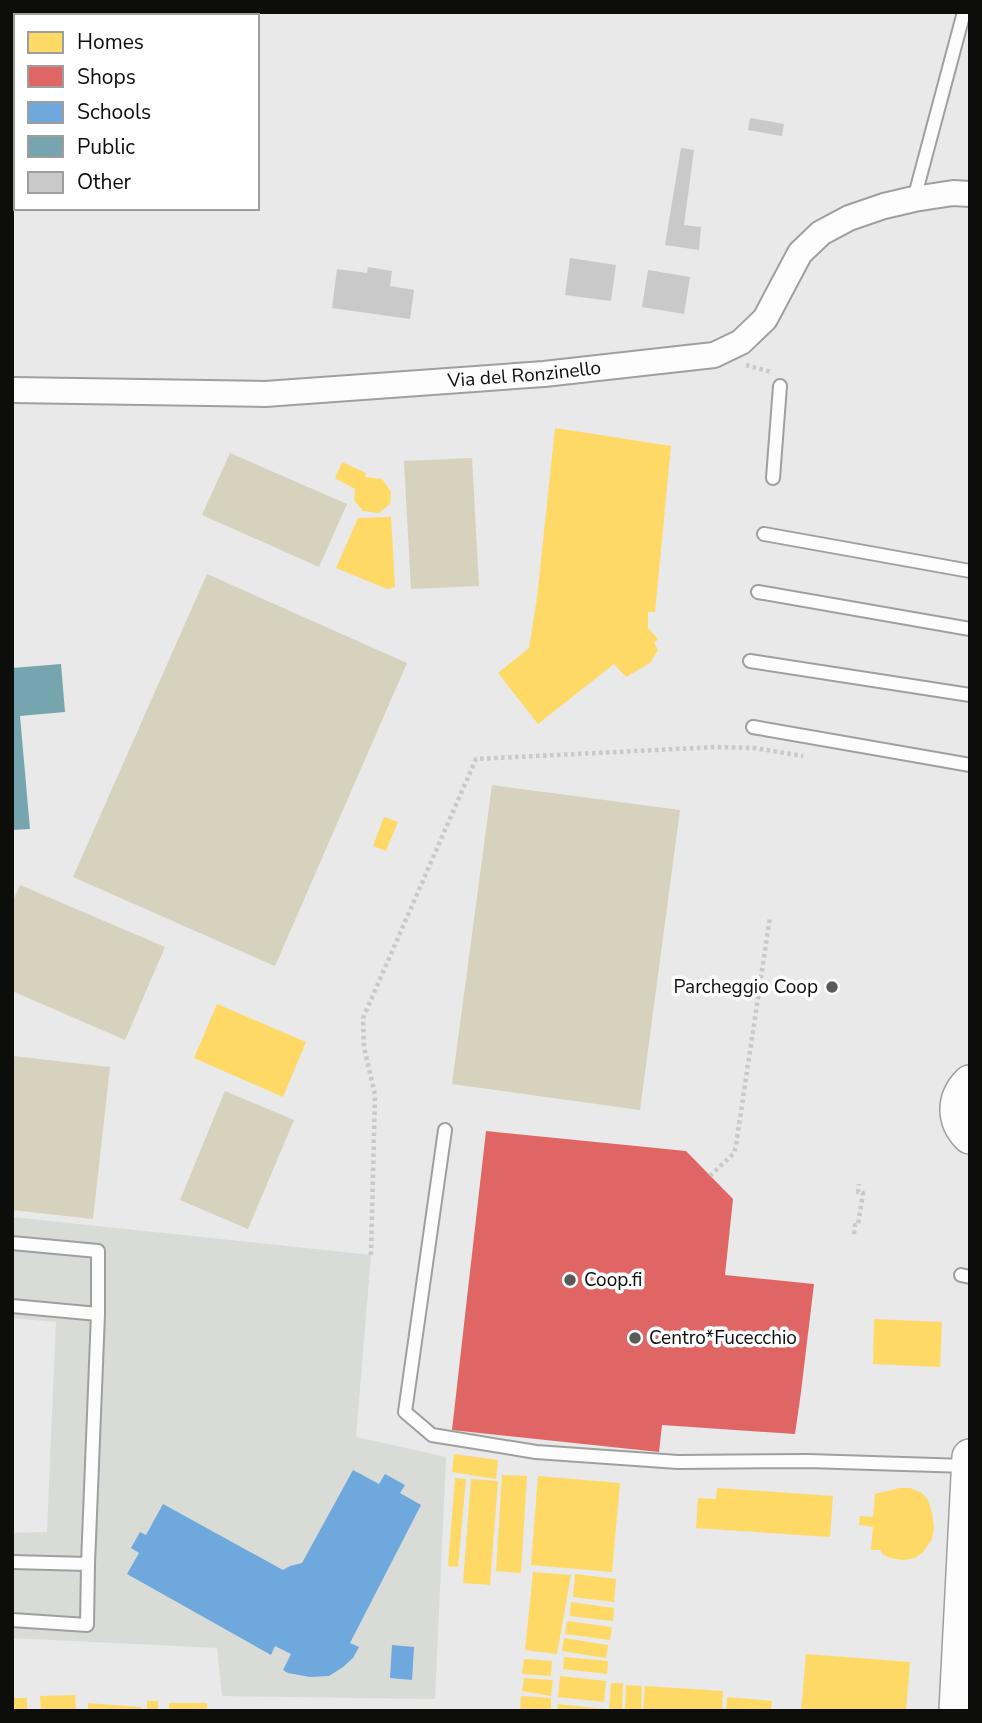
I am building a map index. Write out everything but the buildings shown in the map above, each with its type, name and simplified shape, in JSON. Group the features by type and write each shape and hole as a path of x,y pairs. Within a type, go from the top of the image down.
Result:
{"main road":[{"path":"970,1083 958,1102 961,1125 970,1136"},
{"path":"957,1711 969,1462"}],"street":[{"name":"Via del Ronzinello","path":"12,390 265,394 544,374 715,355 741,342 765,319 800,253 821,233 849,218 884,206 953,193 970,194"}],"lane":[{"path":"914,199 964,12"},
{"path":"774,478 780,386"},
{"path":"764,534 970,571"},
{"path":"758,592 970,629"},
{"path":"750,662 970,695"},
{"path":"753,727 970,765"},
{"path":"445,1130 405,1412 432,1435 536,1452 678,1462 969,1462"},
{"path":"12,1244 99,1251 87,1625 12,1620"},
{"path":"12,1306 98,1314"},
{"path":"12,1562 88,1564"}],"path":[{"path":"715,355 773,372 780,386"},
{"path":"371,1255 375,1095 364,1047 363,1017 476,759 716,747 768,750"},
{"path":"710,1176 734,1153 736,1145 770,917"},
{"path":"854,1234 863,1193 858,1192 859,1184"}],"shaded area":[{"path":"230,453 347,504 319,567 202,515"},
{"path":"472,458 479,586 411,589 404,461"},
{"path":"207,574 407,663 275,966 73,877"},
{"path":"492,785 680,810 640,1110 452,1084"},
{"path":"20,885 165,947 125,1040 12,991 12,903"},
{"path":"12,1056 110,1067 93,1219 12,1210"},
{"path":"225,1091 294,1120 248,1229 180,1200"},
{"path":"12,1217 371,1255 356,1437 446,1457 435,1699 222,1696 217,1648 12,1638 12,1533 47,1532 56,1322 12,1318"}],"place":[{"name":"Parcheggio Coop","path":"832,987"},
{"name":"Coop.fi","path":"570,1280"},
{"name":"Centro*Fucecchio","path":"635,1338"}]}
